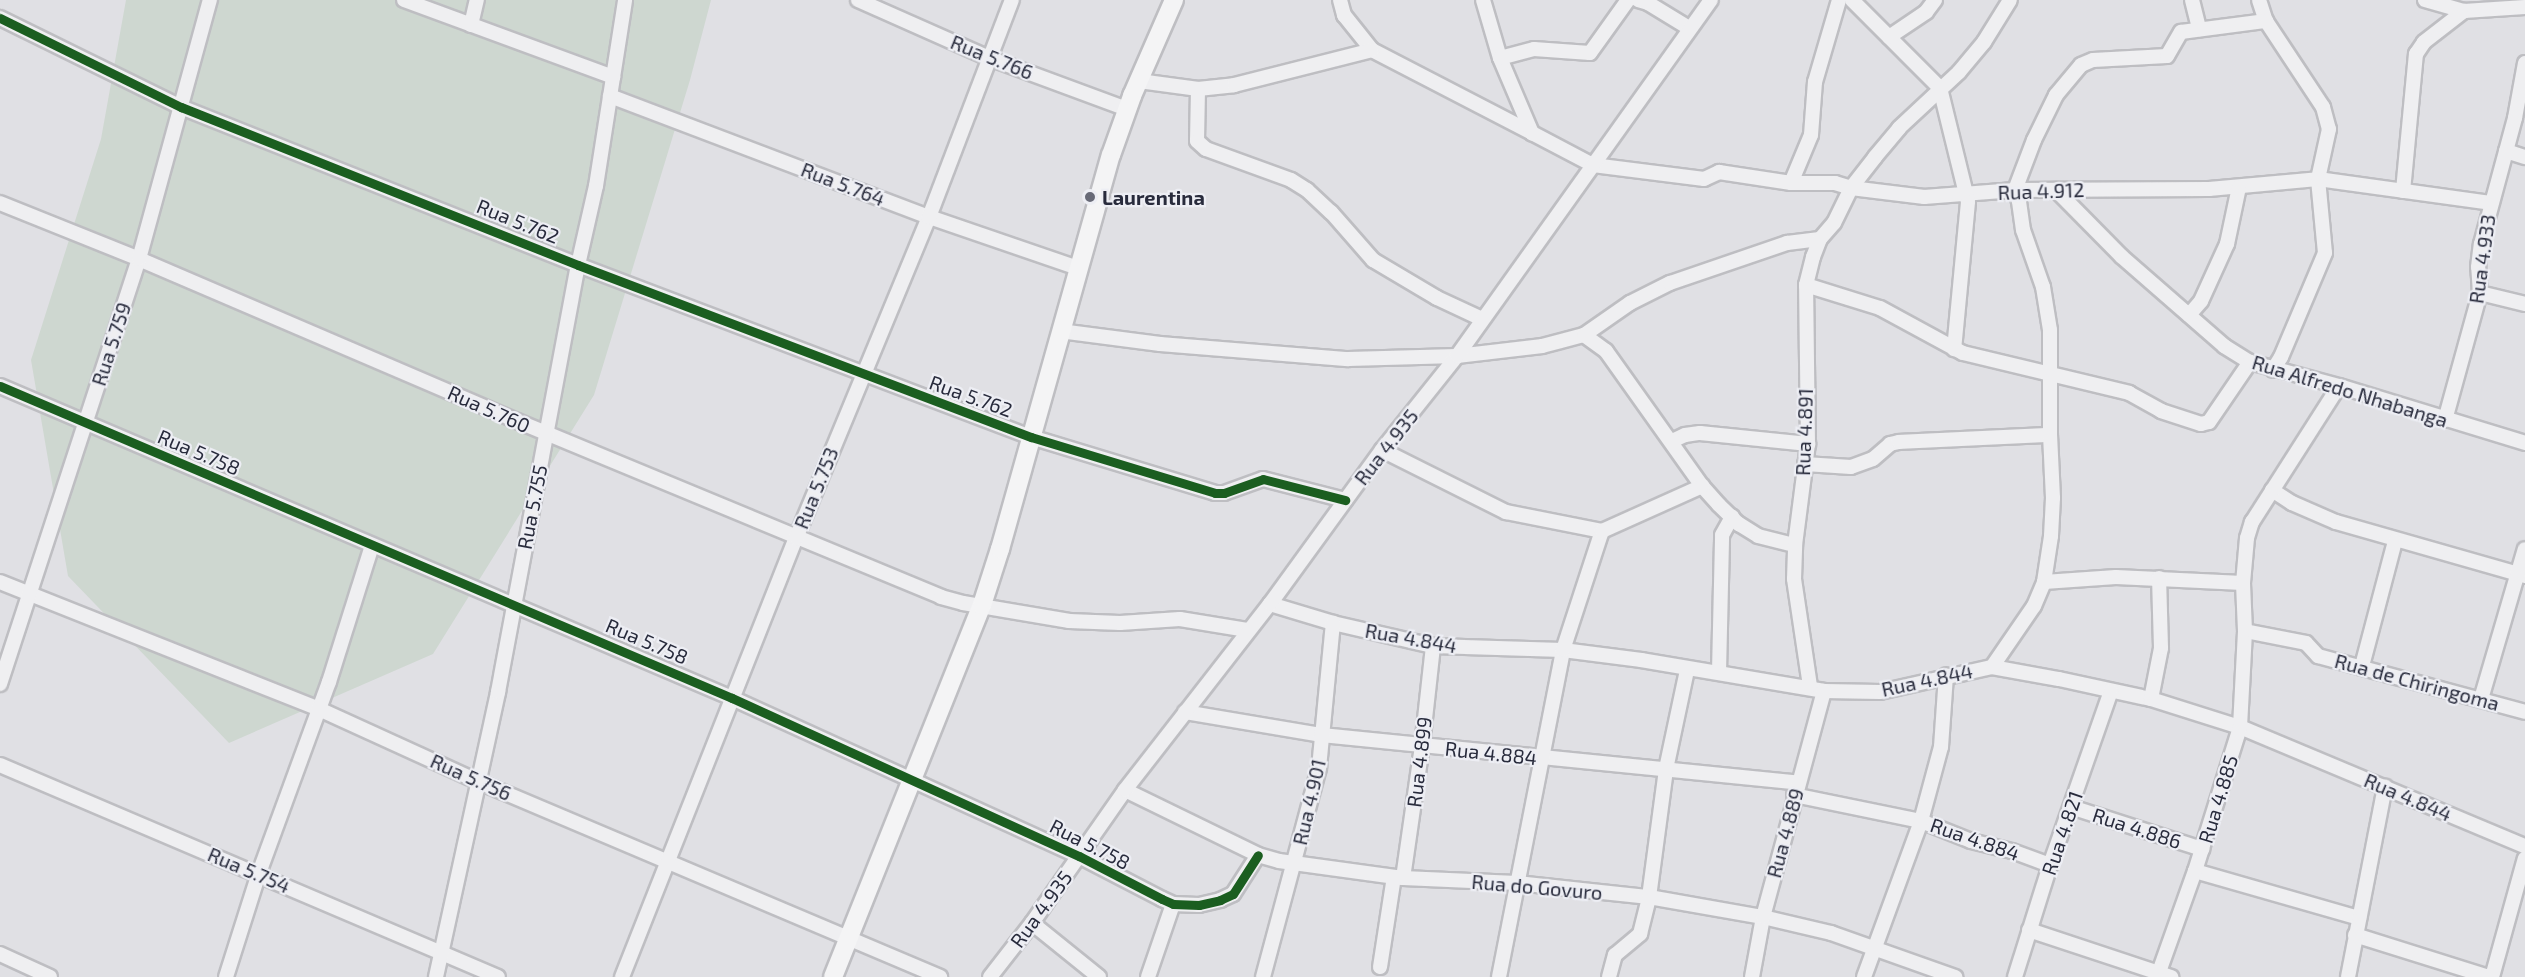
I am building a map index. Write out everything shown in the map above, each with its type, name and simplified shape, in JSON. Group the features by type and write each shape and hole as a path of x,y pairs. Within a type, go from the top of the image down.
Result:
{"main road":[{"path":"833,977 982,605 1100,193 1127,109 1174,0"}],"street":[{"name":"Rua 5.759","path":"0,684 139,259 210,0"},
{"path":"404,0 613,76"},
{"path":"471,25 477,0"},
{"name":"Rua 5.755","path":"436,977 498,692 578,265 596,186 625,0"},
{"name":"Rua 5.766","path":"858,0 989,58 1127,109"},
{"name":"Rua 5.753","path":"622,977 666,861 796,538 929,217 1012,0"},
{"path":"1340,0 1344,15 1372,50 1593,165"},
{"path":"1483,0 1500,58 1532,133"},
{"path":"1500,58 1511,53 1534,49 1590,53 1628,0"},
{"path":"1638,0 1648,3 1689,28"},
{"name":"Rua 4.935","path":"990,977 1032,923 1125,790 1247,630 1270,604 1382,450 1457,356 1711,0"},
{"path":"1791,183 1811,135 1815,82 1839,0"},
{"path":"1852,0 1940,88 1968,202 1954,349"},
{"path":"1889,37 1926,12 1935,0"},
{"name":"Rua 4.891","path":"1817,688 1794,579 1795,545 1808,444 1806,285 1820,239 1834,223 1851,189 1899,128 1959,72 1984,42 2010,0"},
{"path":"2193,0 2199,29"},
{"path":"2259,0 2266,21 2323,106 2329,129 2318,179 2325,253 2281,357 2273,370"},
{"path":"2425,0 2464,11 2525,8"},
{"path":"2403,191 2416,54 2424,42 2464,11"},
{"name":"Rua 5.762","path":"0,18 181,107 578,265 1031,437 1215,493 1224,493 1263,479 1345,500"},
{"path":"1992,666 2034,606 2044,582 2051,536 2053,498 2050,435 2050,330 2043,287 2023,230 2015,190 2034,140 2056,95 2081,65 2093,60 2167,56 2181,32 2266,21"},
{"path":"1139,81 1198,89 1234,85 1372,50"},
{"name":"Rua 4.933","path":"2445,420 2480,293 2478,267 2490,203 2506,151 2525,63"},
{"path":"1198,89 1195,136 1202,145 1291,180 1307,190 1331,212 1372,260 1437,298 1482,319"},
{"name":"Rua 5.764","path":"610,96 929,217 1078,268"},
{"path":"2506,151 2525,157"},
{"name":"Rua 4.912","path":"1593,165 1704,179 1719,172 1791,183 1835,183 1851,189 1924,197 2015,190 2104,188 2162,190 2239,187 2318,179 2490,203"},
{"path":"2189,315 2201,301 2227,244 2239,187"},
{"name":"Rua Alfredo Nhabanga","path":"2056,190 2121,256 2224,346 2250,362 2339,386 2525,443"},
{"name":"Rua 5.760","path":"0,203 139,259 546,434 941,597 1069,621 1120,623 1180,619 1247,630"},
{"path":"1060,331 1160,344 1348,359 1457,356 1542,346 1584,336 1630,303 1670,283 1787,243 1820,239"},
{"path":"1806,285 1880,308 1954,349 2011,367 2129,393 2161,411 2201,424 2209,422 2250,362"},
{"path":"2480,293 2525,304"},
{"path":"1584,336 1606,351 1702,486 1732,517 1758,536 1795,545"},
{"name":"Rua 5.758","path":"0,386 372,546 514,603 732,698 1079,856 1144,892 1173,904 1199,905 1233,894 1258,855"},
{"name":"Rua 4.885","path":"2165,975 2240,727 2245,631 2243,583 2247,538 2252,522 2339,386"},
{"path":"1672,441 1685,435 1700,433 1808,444"},
{"path":"1805,464 1851,467 1874,459 1890,444 1899,442 2050,435"},
{"path":"1382,450 1506,512 1602,531 1702,486"},
{"path":"2272,490 2318,515 2395,541 2521,576"},
{"path":"1719,672 1722,535 1732,517"},
{"path":"1498,977 1563,650 1602,531"},
{"path":"2362,666 2395,541"},
{"path":"226,977 259,873 319,709 372,546"},
{"path":"2481,699 2521,576 2525,549"},
{"path":"2044,582 2116,577 2243,583"},
{"path":"2151,699 2161,648 2159,578"},
{"name":"Rua 5.756","path":"0,582 319,709 477,781 940,977"},
{"name":"Rua 4.844","path":"1270,604 1333,623 1433,646 1563,650 1817,688 1880,692 1992,666 2151,699 2240,727 2525,846"},
{"name":"Rua 4.901","path":"1263,977 1314,791 1333,623"},
{"name":"Rua de Chiringoma","path":"2245,631 2306,643 2318,656 2362,666 2525,712"},
{"name":"Rua 4.899","path":"1380,967 1399,878 1422,746 1433,646"},
{"path":"1609,977 1615,955 1640,934 1649,897 1666,770 1687,669"},
{"path":"1864,977 1921,820 1941,747 1946,675"},
{"name":"Rua 4.889","path":"1752,977 1763,917 1796,789 1817,688"},
{"name":"Rua 4.821","path":"2015,977 2050,865 2111,691"},
{"name":"Rua 4.884","path":"1185,712 1321,735 1666,770 1796,789 1921,820 1971,841 2012,851 2050,865"},
{"name":"Rua 5.754","path":"0,765 259,873 498,977"},
{"path":"2348,977 2385,787"},
{"name":"Rua do Govuro","path":"1125,790 1258,855 1294,863 1399,878 1517,883 1649,897 1763,917 1832,933 1955,977"},
{"name":"Rua 4.886","path":"2071,807 2202,849"},
{"path":"2355,935 2490,977 2525,858"},
{"path":"2195,872 2359,918"},
{"path":"1148,977 1173,904"},
{"path":"1032,923 1100,977"},
{"path":"2029,930 2165,975"},
{"path":"0,954 50,977"}],"shaded area":[{"path":"126,0 711,0 690,80 594,395 433,654 229,743 68,576 31,360 101,139"}],"cycle path":[{"path":"0,18 181,107 578,265 1031,437 1215,493 1224,493 1263,479 1345,500"},
{"path":"0,386 732,698 1079,856 1173,904 1199,905 1233,894 1258,855"}],"place":[{"name":"Laurentina","path":"1090,197"}]}
